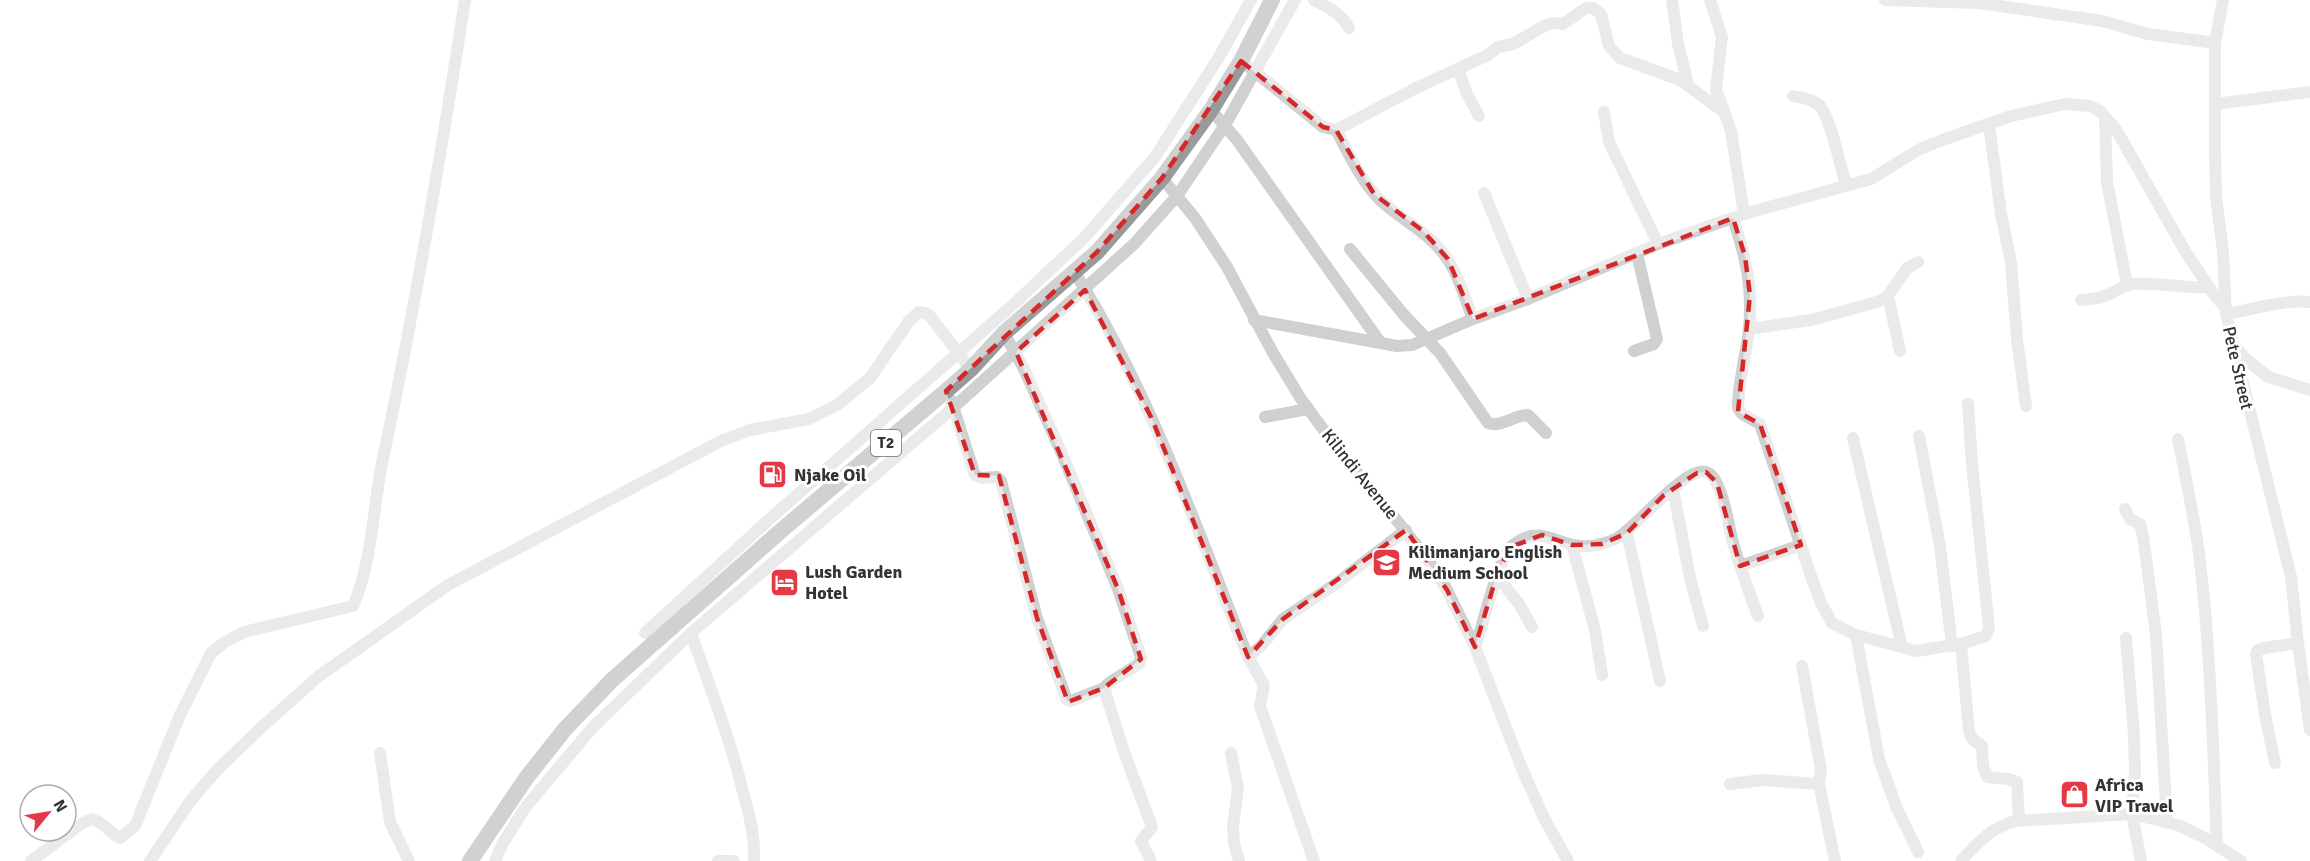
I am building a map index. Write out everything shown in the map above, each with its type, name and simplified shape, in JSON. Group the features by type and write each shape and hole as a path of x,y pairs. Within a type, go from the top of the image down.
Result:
{"highway":[{"name":"T2","path":"470,861 527,777 565,729 612,680 760,549 971,369 1004,333 1098,252 1162,178 1210,110 1240,61 1272,0"}],"street":[{"path":"31,861 91,819 106,825 113,834 120,838 135,826 180,715 211,653 244,632 353,606 362,582 380,476 425,246 465,0"},
{"path":"645,633 773,516 1054,267 1105,216 1169,137 1219,57 1251,0"},
{"path":"495,861 503,843 525,808 592,728 691,633 954,407 1134,244 1177,196 1224,125 1295,0"},
{"path":"1314,0 1334,9 1344,18 1349,28"},
{"path":"1672,0 1678,44 1688,84"},
{"path":"1710,0 1722,37 1716,90 1731,131 1738,216 1749,270 1749,329 1738,408 1742,414 1760,424 1821,603 1832,623 1856,635 1916,651 1957,645 1986,636 1989,628 1968,404"},
{"path":"1885,0 1979,3 2102,21 2148,34 2215,43"},
{"name":"Pete Street","path":"2223,0 2215,43 2215,104 2216,196 2223,252 2226,311 2291,577 2310,730"},
{"path":"1240,61 1323,127 1336,130 1488,55 1498,47 1513,44 1552,23 1563,24 1587,9 1593,8 1601,14 1609,46 1620,58 1688,84 1705,100 1724,112"},
{"path":"1458,69 1467,94 1479,116"},
{"path":"2215,104 2310,92"},
{"path":"1793,96 1818,104 1825,115 1846,184"},
{"path":"1254,320 1397,346 1412,345 1658,244 1738,216 1846,184 1871,179 1920,149 2011,116 2065,104 2090,106 2100,111 2117,131 2185,251 2226,311 2275,306 2289,300 2310,302"},
{"path":"1210,110 1224,125 1380,342"},
{"path":"1604,112 1609,142 1658,244"},
{"path":"2105,118 2107,182 2127,285"},
{"path":"1989,124 2001,214 2011,262 2017,339 2026,406"},
{"path":"1336,130 1374,194 1423,231 1448,258 1473,319"},
{"name":"Kilindi Avenue","path":"1162,178 1195,218 1227,267 1254,320 1308,409 1345,459 1406,530 1447,590 1475,646 1522,769 1545,820 1568,861"},
{"path":"1484,193 1528,299"},
{"path":"1350,249 1425,339 1440,353 1488,423 1494,425 1519,415 1528,415 1546,433"},
{"path":"1634,351 1654,344 1657,339 1637,254"},
{"path":"1749,329 1811,320 1877,302 1888,296 1907,268 1918,262"},
{"path":"1075,273 1099,312 1152,419 1248,657 1264,685 1260,706 1314,861"},
{"path":"2081,300 2105,296 2127,285 2209,287"},
{"path":"1888,296 1900,351"},
{"path":"150,861 191,800 218,769 265,724 319,676 448,585 722,441 750,430 809,419 828,411 870,378 909,321 919,312 929,315 971,369"},
{"path":"946,391 954,407 975,475 981,478 997,477 1001,481 1037,618 1067,700 1071,701 1104,688 1139,664 1141,657 1118,589 1045,414 1016,352 1004,333"},
{"path":"2232,343 2246,359 2268,377 2310,390"},
{"path":"1265,417 1308,409"},
{"path":"1919,436 1957,645 1969,731 1972,739 1982,746 1983,766 1988,777 2017,782 2019,820"},
{"path":"1853,438 1902,647"},
{"path":"2178,439 2198,545 2203,589 2217,845"},
{"path":"1475,646 1504,556 1520,540 1542,535 1586,547 1602,544 1627,533 1673,489 1697,473 1706,472 1712,476 1723,497 1740,566 1758,616"},
{"path":"1673,489 1690,578 1703,626"},
{"path":"2126,509 2130,519 2140,524 2143,536 2156,634 2167,822"},
{"path":"1248,657 1261,646 1283,619 1337,583 1406,530"},
{"path":"1627,533 1660,681"},
{"path":"1572,544 1595,630 1602,675"},
{"path":"1740,566 1801,545"},
{"path":"1497,576 1519,603 1532,627"},
{"path":"691,633 732,748 752,823 755,845 754,861"},
{"path":"1856,635 1879,759 1896,806 1918,852"},
{"path":"2126,638 2134,735 2135,771 2132,814 2141,861"},
{"path":"2275,763 2256,654 2264,648 2298,643"},
{"path":"1802,666 1821,770 1819,784 1835,861"},
{"path":"1104,688 1124,752 1152,827 1141,841 1151,861"},
{"path":"380,753 390,822 409,861"},
{"path":"1231,753 1238,788 1233,826 1234,843 1239,861"},
{"path":"1730,784 1763,780 1819,784"},
{"path":"1960,861 1985,835 2001,825 2019,820 2132,814 2178,825 2217,845 2241,861"},
{"path":"717,861 734,861"}],"highlighted area":[{"path":"1241,61 1323,127 1336,130 1374,194 1423,231 1448,259 1473,319 1733,218 1745,256 1750,295 1738,412 1760,424 1801,545 1740,566 1717,483 1706,472 1697,473 1664,495 1627,533 1602,544 1572,545 1542,535 1511,547 1498,571 1475,647 1447,590 1406,530 1283,619 1248,657 1152,419 1085,290 1016,352 1118,589 1141,659 1104,688 1068,702 1037,618 999,476 975,475 946,391 1097,252 1162,178"}],"place":[{"name":"Njake Oil","path":"773,475"},
{"name":"Kilimanjaro English Medium School","path":"1387,562"},
{"name":"Lush Garden Hotel","path":"784,582"},
{"name":"Africa VIP Travel","path":"2074,795"}]}
